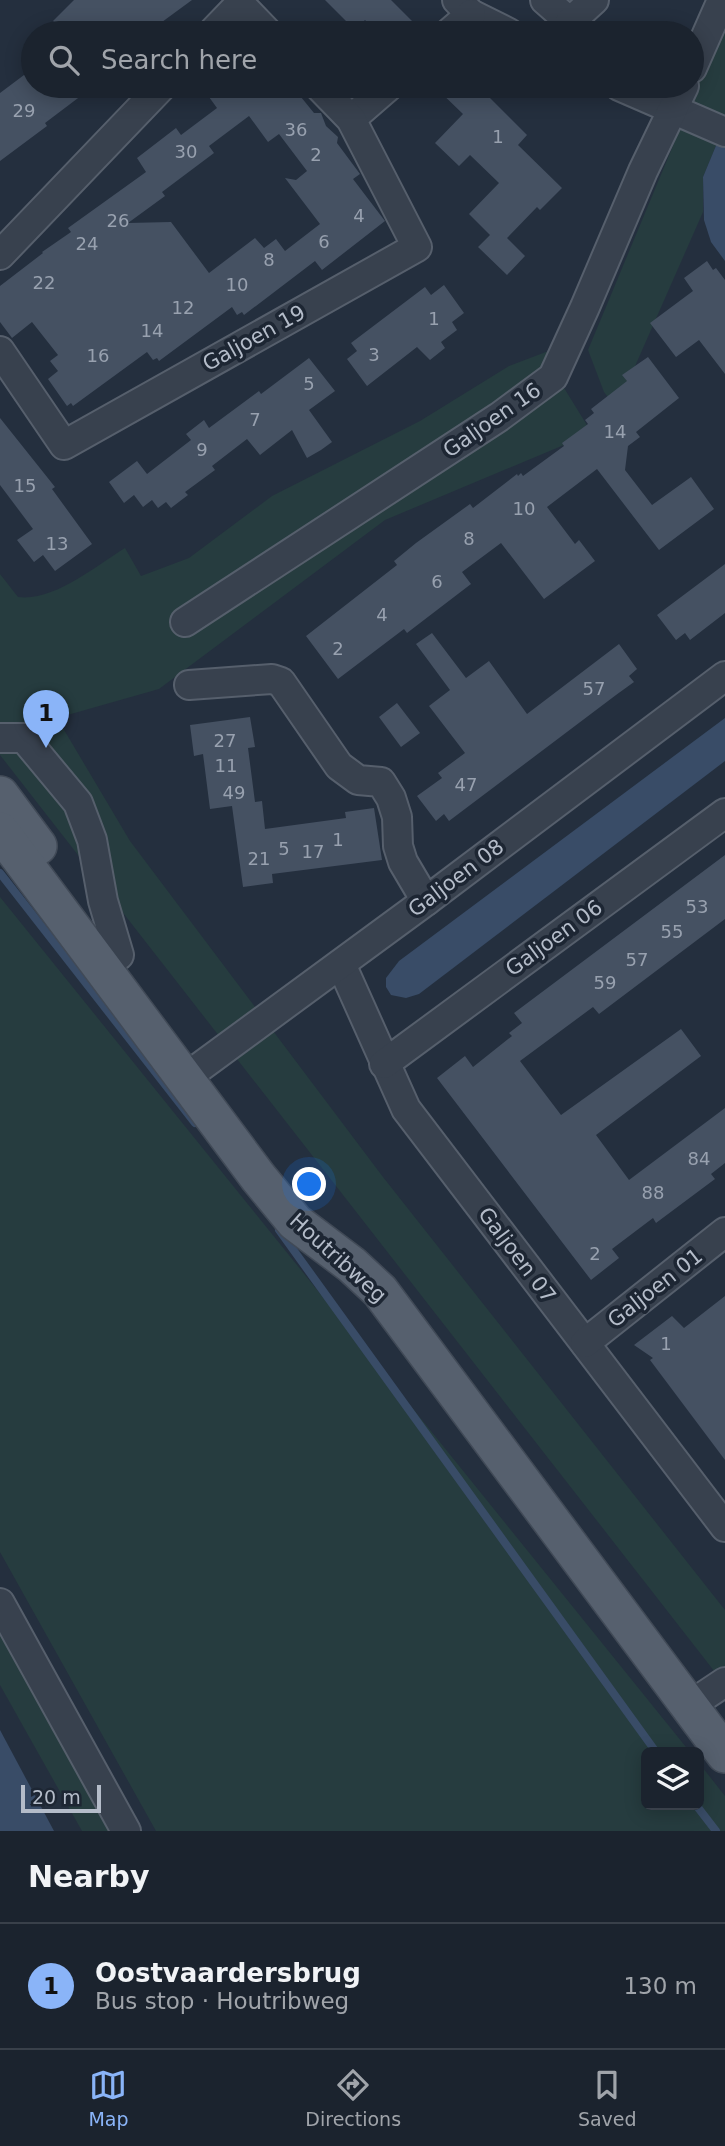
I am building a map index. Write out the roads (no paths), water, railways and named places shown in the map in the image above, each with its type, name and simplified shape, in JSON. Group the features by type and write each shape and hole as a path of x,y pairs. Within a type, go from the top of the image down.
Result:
{"main road":[{"name":"Houtribweg","path":"0,795 119,954 194,1071"},
{"name":"Houtribweg","path":"0,831 194,1071 303,1199 379,1259 414,1300 712,1699 725,1754"}],"street":[{"path":"545,0 562,21"},
{"path":"574,21 594,0"},
{"path":"704,41 722,0"},
{"path":"222,21 239,2 257,21"},
{"path":"464,7 488,21"},
{"path":"0,255 150,98"},
{"name":"Galjoen 19","path":"0,351 64,445 417,247 351,119 331,98"},
{"path":"351,119 375,98"},
{"path":"678,98 715,128"},
{"name":"Galjoen 16","path":"185,622 499,417 553,377 678,98"},
{"name":"Galjoen 08","path":"194,1071 725,676"},
{"path":"189,685 272,679 281,682 339,766 358,780 381,782 391,798 397,817 398,846 403,862 426,901"},
{"name":"Houtribweg","path":"0,738 24,738 78,803 92,840 103,901 119,954"},
{"name":"Galjoen 06","path":"384,1064 725,813"},
{"name":"Galjoen 07","path":"341,964 406,1109 725,1527"},
{"name":"Galjoen 01","path":"585,1343 725,1232"},
{"path":"0,1603 126,1831"}],"water":[{"path":"725,124 725,261 711,242 704,220 703,177"},
{"path":"725,718 725,761 419,994 406,998 391,995 386,987 386,978 399,961"},
{"path":"0,1730 54,1831 0,1831"}],"waterway":[{"path":"0,873 195,1123"},
{"path":"279,1230 652,1747"},
{"path":"700,1810 716,1831"}],"place":[{"name":"Oostvaardersbrug","path":"46,748"}]}
